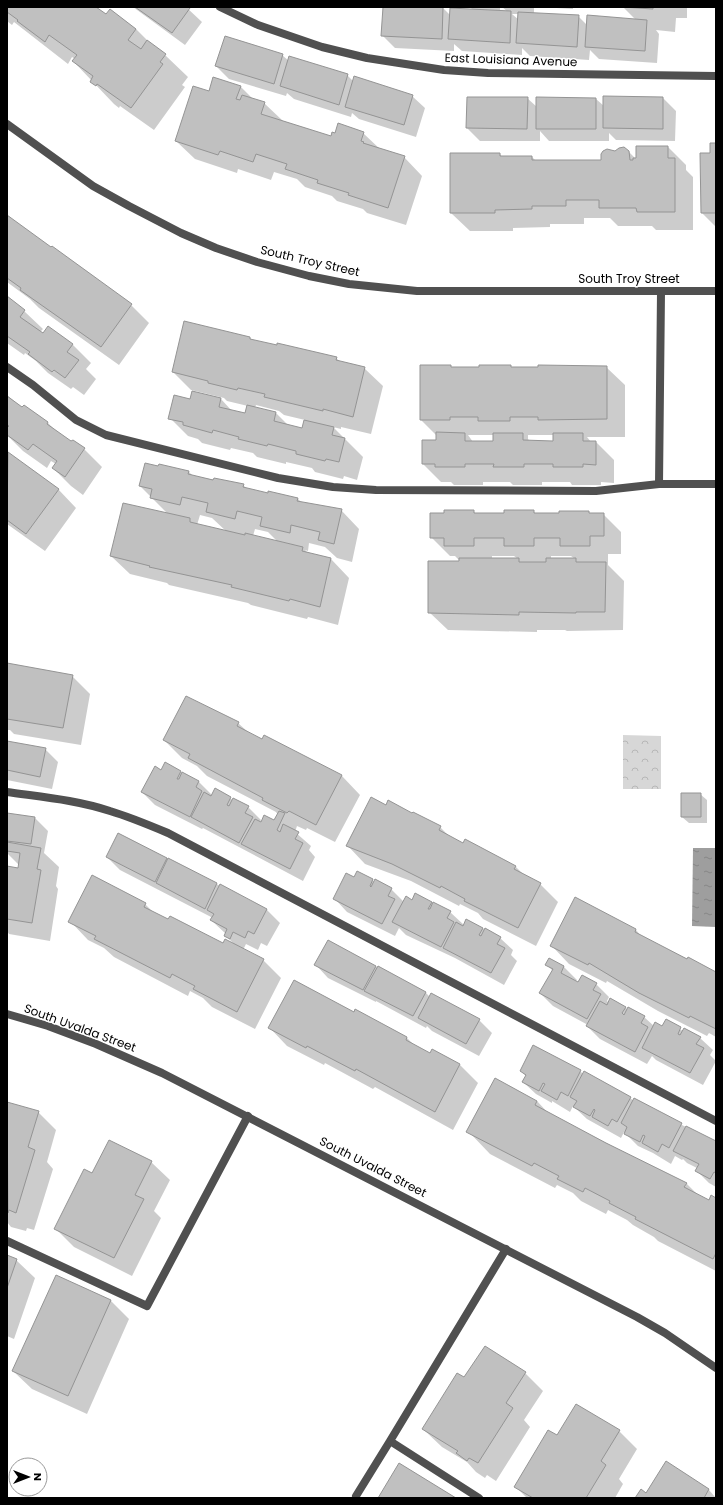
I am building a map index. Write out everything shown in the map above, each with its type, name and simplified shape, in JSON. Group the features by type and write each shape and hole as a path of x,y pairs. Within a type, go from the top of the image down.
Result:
{"street":[{"name":"East Louisiana Avenue","path":"220,7 258,25 322,47 368,58 444,70 496,73 716,76"},
{"name":"South Troy Street","path":"7,124 93,186 181,233 216,248 257,262 309,276 349,284 418,291 716,292"},
{"path":"659,484 661,292"},
{"path":"7,367 33,385 76,420 106,435 278,478 333,488 376,490 596,491 659,484 716,484"},
{"path":"7,792 67,800 109,810 168,833 716,1121"},
{"name":"South Uvalda Street","path":"7,1014 48,1026 96,1044 162,1073 637,1317 665,1333 716,1368"},
{"path":"7,1241 147,1306 248,1116"},
{"path":"356,1496 506,1249"},
{"path":"390,1441 479,1498"}],"green space":[{"path":"623,735 661,736 661,789 623,789"}],"water":[{"path":"693,848 716,848 716,927 692,926"}],"building":[{"path":"7,7 96,7 106,14 110,9 136,29 128,40 141,49 147,40 166,54 160,62 163,64 131,108 97,84 96,86 90,82 93,76 72,61 77,55 49,35 45,42 7,12"},
{"path":"135,7 188,7 190,8 172,33"},
{"path":"383,7 443,7 442,39 381,36"},
{"path":"622,7 653,7 653,9"},
{"path":"450,8 511,11 510,43 448,39"},
{"path":"518,12 579,15 577,47 516,43"},
{"path":"587,15 647,20 645,51 585,47"},
{"path":"225,36 283,54 274,84 215,66"},
{"path":"289,56 348,74 339,105 280,86"},
{"path":"354,76 413,95 404,125 345,107"},
{"path":"213,77 241,86 236,99 240,100 242,95 265,102 261,114 331,136 332,132 335,133 338,123 364,132 361,141 364,142 363,143 405,156 388,208 317,183 318,180 285,169 287,164 256,154 253,162 220,151 218,155 175,141 193,86 209,91"},
{"path":"603,96 663,97 663,129 603,128"},
{"path":"467,97 528,97 527,129 466,128"},
{"path":"536,97 596,98 596,129 536,129"},
{"path":"710,143 716,143 716,213 701,213 700,153 710,153"},
{"path":"636,146 668,146 668,158 675,158 675,212 637,212 636,208 599,208 599,200 566,200 566,206 532,206 532,209 495,210 495,213 450,213 450,153 500,153 500,156 532,156 532,160 601,160 601,154 603,151 607,149 615,151 624,147 629,151 630,160 633,160 633,158 636,158"},
{"path":"7,215 132,304 101,347 20,290 21,288 7,278"},
{"path":"7,296 25,310 20,317 43,333 48,326 73,344 67,352 79,360 65,378 54,370 52,372 28,354 30,352 7,336"},
{"path":"184,321 250,337 250,339 277,345 277,343 337,357 336,360 365,367 353,417 323,409 323,411 264,397 265,394 238,388 237,390 172,372"},
{"path":"420,365 451,365 451,367 479,367 479,365 511,365 511,367 538,367 538,365 607,366 607,419 538,420 538,417 510,417 510,421 478,421 478,417 450,417 450,420 420,420"},
{"path":"192,391 221,398 219,407 245,413 247,405 276,412 274,421 302,428 304,420 334,427 332,435 345,438 339,462 326,459 325,461 296,454 296,451 238,439 239,437 213,430 212,433 183,425 183,422 168,419 174,395 190,399"},
{"path":"7,396 22,407 24,405 71,441 73,440 85,448 65,477 52,468 57,461 33,444 28,450 7,435 7,428 9,426 7,425"},
{"path":"436,432 465,433 465,441 493,441 493,433 523,433 523,440 553,441 553,433 583,433 583,441 596,441 596,465 583,464 583,467 553,467 553,464 524,464 524,467 493,467 494,464 465,464 465,467 435,467 435,464 422,464 422,440 436,440"},
{"path":"8,452 59,489 26,534 7,520"},
{"path":"145,463 158,466 159,464 189,471 188,474 213,480 214,478 244,484 243,487 298,498 297,501 342,509 334,544 318,540 320,532 291,525 290,533 260,526 262,517 237,511 235,519 206,512 208,503 182,497 180,505 150,498 152,489 139,486"},
{"path":"123,503 190,518 190,522 303,547 302,551 331,558 320,607 290,599 289,601 231,587 232,585 149,567 150,566 110,556"},
{"path":"444,510 474,510 474,513 504,513 504,510 534,510 534,513 589,511 589,513 604,513 604,536 590,536 590,546 560,546 560,538 534,538 534,546 504,546 504,538 474,538 474,546 444,546 444,538 430,538 430,513 444,513"},
{"path":"459,558 519,558 519,562 546,562 546,558 576,558 576,562 606,562 605,612 519,612 519,615 428,613 428,561 459,561"},
{"path":"7,663 73,675 63,728 7,719"},
{"path":"186,696 239,722 237,726 262,739 264,735 342,775 316,825 289,811 287,813 262,800 263,798 188,758 190,754 163,740"},
{"path":"7,741 46,748 40,777 7,770"},
{"path":"165,762 181,771 177,779 179,779 182,772 199,781 196,787 202,791 190,817 141,792 155,766 161,770"},
{"path":"215,788 231,797 227,805 229,806 233,798 249,806 245,813 253,817 239,843 191,817 204,792 211,796"},
{"path":"681,793 701,793 701,817 681,817"},
{"path":"371,797 386,805 388,800 441,826 439,830 463,843 465,839 516,866 514,869 541,883 518,928 464,901 465,899 441,886 440,888 392,864 346,846"},
{"path":"279,811 285,813 277,830 280,832 283,824 299,832 295,839 303,843 290,869 241,844 255,819 261,822 264,815 274,820"},
{"path":"7,813 35,817 31,844 7,841"},
{"path":"118,833 167,858 155,882 106,857"},
{"path":"7,842 41,848 37,869 41,870 32,923 7,919 7,866 18,868 20,853 7,851"},
{"path":"168,858 217,883 205,909 156,883"},
{"path":"357,871 373,879 370,886 371,887 375,879 392,888 388,896 395,899 382,924 333,899 346,873 354,877"},
{"path":"92,875 146,903 144,907 168,919 170,916 223,943 225,939 264,959 237,1012 193,989 195,986 172,974 170,978 94,939 96,936 68,922"},
{"path":"220,884 267,909 254,934 248,931 245,938 233,932 230,939 224,936 227,929 210,920 214,914 207,910"},
{"path":"415,893 432,902 428,909 430,909 433,902 451,911 447,918 454,922 441,947 392,922 406,896 412,900"},
{"path":"575,897 636,929 635,932 716,972 716,1029 690,1016 689,1018 639,993 589,963 588,965 550,946"},
{"path":"466,919 483,928 479,935 481,936 485,928 501,937 497,944 505,948 491,973 443,948 456,922 463,926"},
{"path":"328,940 376,966 363,990 314,965"},
{"path":"549,958 564,966 561,973 578,982 582,975 597,983 593,990 601,994 587,1019 539,993 553,969 545,965"},
{"path":"378,966 426,992 413,1016 364,991"},
{"path":"294,980 354,1012 355,1009 407,1037 406,1040 430,1053 432,1049 460,1064 435,1112 356,1069 355,1071 268,1028"},
{"path":"431,993 480,1019 466,1044 418,1018"},
{"path":"610,998 626,1007 622,1013 624,1015 628,1007 645,1016 641,1023 648,1027 635,1052 586,1026 600,1001 607,1005"},
{"path":"666,1019 681,1027 678,1034 680,1035 684,1028 701,1037 696,1044 704,1048 690,1073 642,1048 655,1022 662,1026"},
{"path":"533,1045 581,1070 568,1096 561,1092 557,1100 541,1091 545,1084 543,1083 539,1091 522,1082 526,1075 520,1071"},
{"path":"584,1071 631,1097 617,1122 612,1119 608,1126 592,1117 595,1110 594,1109 590,1116 573,1107 577,1101 570,1097"},
{"path":"495,1078 537,1101 535,1105 606,1143 687,1183 684,1187 709,1200 711,1195 716,1198 716,1253 713,1259 635,1219 636,1217 585,1188 583,1192 557,1179 559,1176 534,1163 532,1166 466,1132"},
{"path":"634,1098 682,1123 669,1148 662,1144 658,1152 642,1143 645,1136 643,1135 640,1142 624,1134 627,1127 621,1123"},
{"path":"7,1102 39,1111 28,1147 35,1150 16,1213 9,1210 8,1213"},
{"path":"686,1126 716,1141 716,1173 714,1172 710,1179 695,1171 699,1164 673,1151"},
{"path":"109,1140 152,1161 135,1195 144,1199 114,1258 54,1229 84,1169 92,1173"},
{"path":"7,1255 17,1259 7,1288"},
{"path":"56,1275 111,1300 68,1396 12,1371"},
{"path":"485,1346 526,1372 506,1403 513,1408 478,1463 469,1458 467,1461 456,1453 458,1451 422,1429 457,1373 464,1377"},
{"path":"576,1404 620,1430 601,1461 606,1465 586,1498 533,1498 514,1487 548,1430 557,1435"},
{"path":"666,1461 709,1489 704,1498 635,1498 641,1489 646,1493"},
{"path":"399,1463 456,1498 378,1498"}]}
